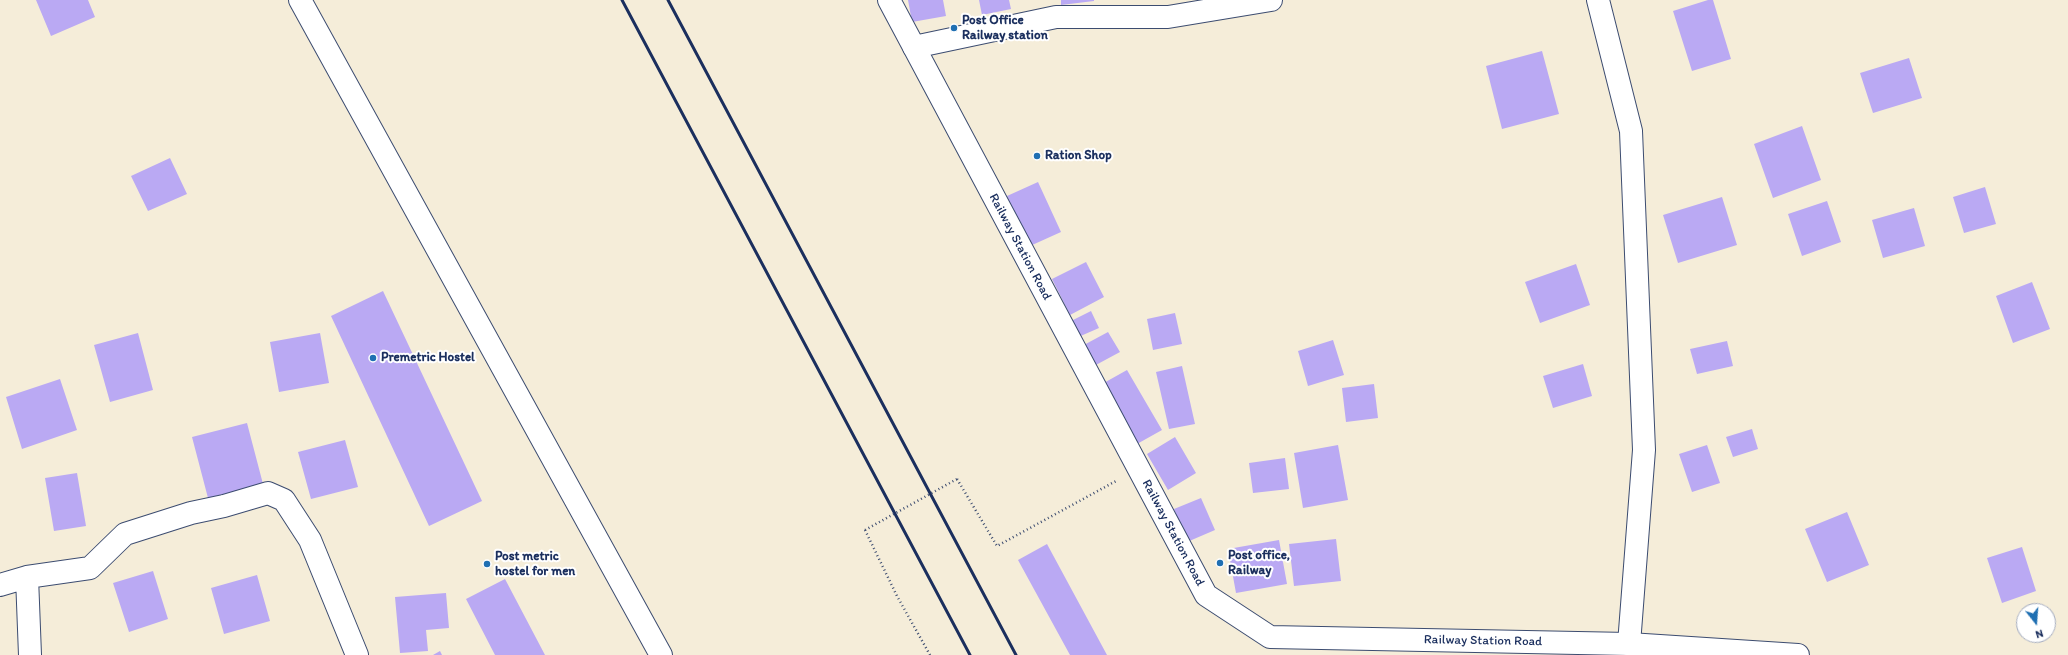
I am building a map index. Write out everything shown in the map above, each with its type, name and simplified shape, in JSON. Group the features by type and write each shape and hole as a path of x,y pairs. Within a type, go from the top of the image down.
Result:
{"street":[{"path":"300,0 661,655"},
{"name":"Railway Station Road","path":"889,0 1206,595 1270,637 1629,644 1798,655"},
{"path":"914,47 1056,17 1168,17 1271,0"},
{"path":"1598,0 1631,138 1644,450 1629,644"},
{"path":"0,585 27,577 90,568 125,534 192,513 224,506 268,493 284,500 310,540 357,655"},
{"path":"27,577 30,655"}],"path":[{"path":"930,655 897,596 865,530 957,479 997,546 1138,469"}],"building":[{"path":"36,0 88,0 95,17 51,36"},
{"path":"908,0 943,0 946,16 912,22"},
{"path":"979,0 1009,0 1011,9 982,15"},
{"path":"1061,0 1094,0 1094,1 1061,5"},
{"path":"1708,0 1713,0 1731,59 1692,71 1673,11"},
{"path":"1542,51 1559,114 1502,129 1486,66"},
{"path":"1909,58 1922,98 1873,113 1860,73"},
{"path":"1802,126 1821,180 1773,198 1754,144"},
{"path":"170,158 187,194 148,211 131,176"},
{"path":"1038,182 1061,232 1030,246 1007,196"},
{"path":"1985,187 1996,224 1964,233 1953,197"},
{"path":"1722,197 1737,245 1678,263 1663,215"},
{"path":"1827,201 1841,242 1802,256 1788,214"},
{"path":"1914,208 1925,246 1883,258 1872,220"},
{"path":"1086,262 1104,297 1070,315 1052,279"},
{"path":"1576,264 1590,305 1540,323 1525,282"},
{"path":"2032,282 2050,329 2013,343 1996,296"},
{"path":"383,291 482,501 429,526 331,316"},
{"path":"1091,311 1099,328 1076,338 1069,322"},
{"path":"1175,313 1182,344 1153,350 1147,319"},
{"path":"1108,332 1120,352 1094,366 1082,346"},
{"path":"138,333 153,390 110,402 94,345"},
{"path":"320,333 329,383 279,392 270,342"},
{"path":"1333,340 1344,375 1308,386 1298,351"},
{"path":"1727,341 1733,366 1697,374 1690,349"},
{"path":"1583,364 1592,396 1553,408 1543,376"},
{"path":"1182,366 1195,424 1169,429 1156,372"},
{"path":"1127,370 1162,430 1137,444 1102,384"},
{"path":"60,379 77,430 22,449 6,397"},
{"path":"1374,384 1378,418 1346,422 1342,388"},
{"path":"247,423 263,484 208,498 192,437"},
{"path":"1752,429 1758,449 1733,457 1726,437"},
{"path":"1175,437 1196,473 1168,490 1147,454"},
{"path":"345,440 358,487 311,499 298,452"},
{"path":"1338,445 1348,500 1303,508 1294,453"},
{"path":"1707,445 1720,483 1692,492 1679,454"},
{"path":"1285,458 1289,489 1253,493 1249,463"},
{"path":"77,473 86,526 54,531 45,478"},
{"path":"1201,498 1215,530 1187,542 1174,509"},
{"path":"1847,512 1869,565 1827,582 1805,529"},
{"path":"1336,539 1341,581 1294,586 1289,544"},
{"path":"1279,540 1287,584 1236,593 1228,549"},
{"path":"1047,544 1107,655 1070,655 1018,560"},
{"path":"2022,547 2036,591 2002,603 1987,558"},
{"path":"153,571 168,619 129,632 113,583"},
{"path":"257,575 270,621 224,634 211,588"},
{"path":"505,579 545,655 495,655 466,599"},
{"path":"446,593 449,628 426,630 428,651 400,653 395,597"},
{"path":"440,651 442,655 433,655"}],"railway":[{"path":"622,0 970,655"},
{"path":"668,0 1016,655"}],"place":[{"name":"Post Office Railway station","path":"954,28"},
{"name":"Ration Shop","path":"1037,156"},
{"name":"Premetric Hostel","path":"373,358"},
{"name":"Post office, Railway","path":"1220,563"},
{"name":"Post metric hostel for men","path":"487,564"}]}
